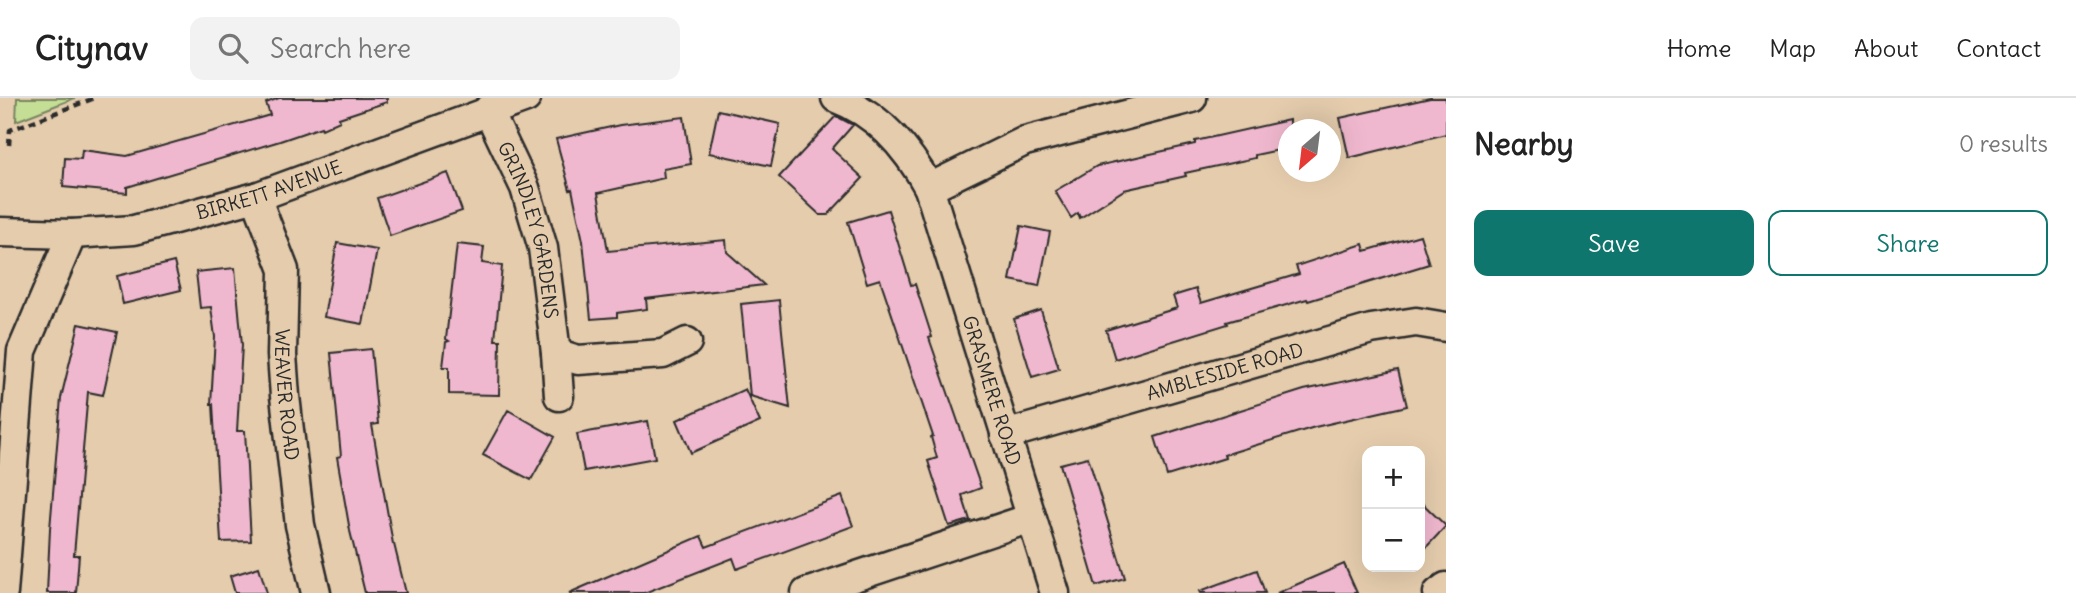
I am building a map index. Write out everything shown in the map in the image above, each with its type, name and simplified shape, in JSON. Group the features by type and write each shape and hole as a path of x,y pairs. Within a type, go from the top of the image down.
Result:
{"street":[{"name":"BIRKETT AVENUE","path":"0,232 72,234 134,229 256,197 526,98"},
{"path":"836,98 872,117 893,137 914,161 929,188 1025,141 1192,98"},
{"name":"GRINDLEY GARDENS","path":"488,110 525,188 543,248 559,396"},
{"name":"GRASMERE ROAD","path":"929,188 1055,593"},
{"name":"WEAVER ROAD","path":"256,197 284,270 282,355 285,396 300,525 316,593"},
{"path":"4,593 22,352 72,234"},
{"name":"AMBLESIDE ROAD","path":"1005,435 1371,329 1416,321 1446,327"},
{"path":"556,353 578,360 663,354 687,342"},
{"path":"806,593 1031,518"},
{"path":"1438,593 1446,587"}],"path":[{"path":"9,145 10,130 95,98"}],"green space":[{"path":"17,98 75,98 16,121"}],"building":[{"path":"279,98 387,98 387,102 339,118 340,121 322,129 321,127 127,187 127,193 63,187 65,158 81,159 82,150 127,156 270,115 266,103"},
{"path":"1430,98 1446,98 1446,134 1349,158 1340,118"},
{"path":"718,110 780,124 771,166 709,153"},
{"path":"836,116 853,125 832,149 863,178 828,215 820,215 779,177"},
{"path":"684,117 691,164 663,169 664,178 598,193 608,251 726,240 727,252 764,285 646,299 647,309 617,313 617,317 591,319 583,241 572,189 570,190 556,139 620,125"},
{"path":"1278,122 1278,150 1124,190 1080,218 1078,213 1071,218 1055,191 1097,166 1195,144 1195,141"},
{"path":"448,173 462,211 390,236 377,198"},
{"path":"888,210 911,285 915,284 932,337 929,338 981,488 962,495 970,520 949,526 928,461 937,458 931,437 933,436 880,279 867,283 848,222"},
{"path":"1021,226 1050,232 1039,286 1010,280"},
{"path":"1420,235 1429,264 1308,301 1307,299 1227,322 1228,324 1115,359 1106,330 1177,308 1173,296 1196,289 1201,303 1299,274 1296,266 1363,244 1365,251"},
{"path":"337,243 377,250 363,324 324,317"},
{"path":"457,244 484,247 482,263 502,266 495,340 500,340 499,395 449,394 449,367 443,367 446,342 449,341 446,339"},
{"path":"174,262 181,290 123,304 117,276"},
{"path":"235,268 242,345 237,431 245,431 251,541 221,542 211,404 215,337 211,307 200,308 196,272"},
{"path":"779,300 790,408 750,396 741,304"},
{"path":"1041,310 1059,369 1032,377 1014,319"},
{"path":"79,324 117,332 103,395 88,392 74,555 79,555 76,593 47,593 61,398"},
{"path":"371,349 378,424 372,425 393,544 406,593 365,593 350,531 337,457 341,456 331,353"},
{"path":"1398,370 1407,406 1315,427 1167,476 1155,437 1304,390"},
{"path":"745,389 760,422 691,453 677,420"},
{"path":"508,410 555,437 531,480 483,455"},
{"path":"648,421 655,458 584,471 577,434"},
{"path":"1088,457 1125,578 1096,586 1060,464"},
{"path":"842,496 853,526 737,569 733,558 644,593 569,593 701,536 706,547"},
{"path":"1425,506 1446,526 1425,549"},
{"path":"1344,564 1357,593 1277,593"},
{"path":"259,567 267,593 235,593 230,576"},
{"path":"1257,570 1265,593 1200,591"}]}
